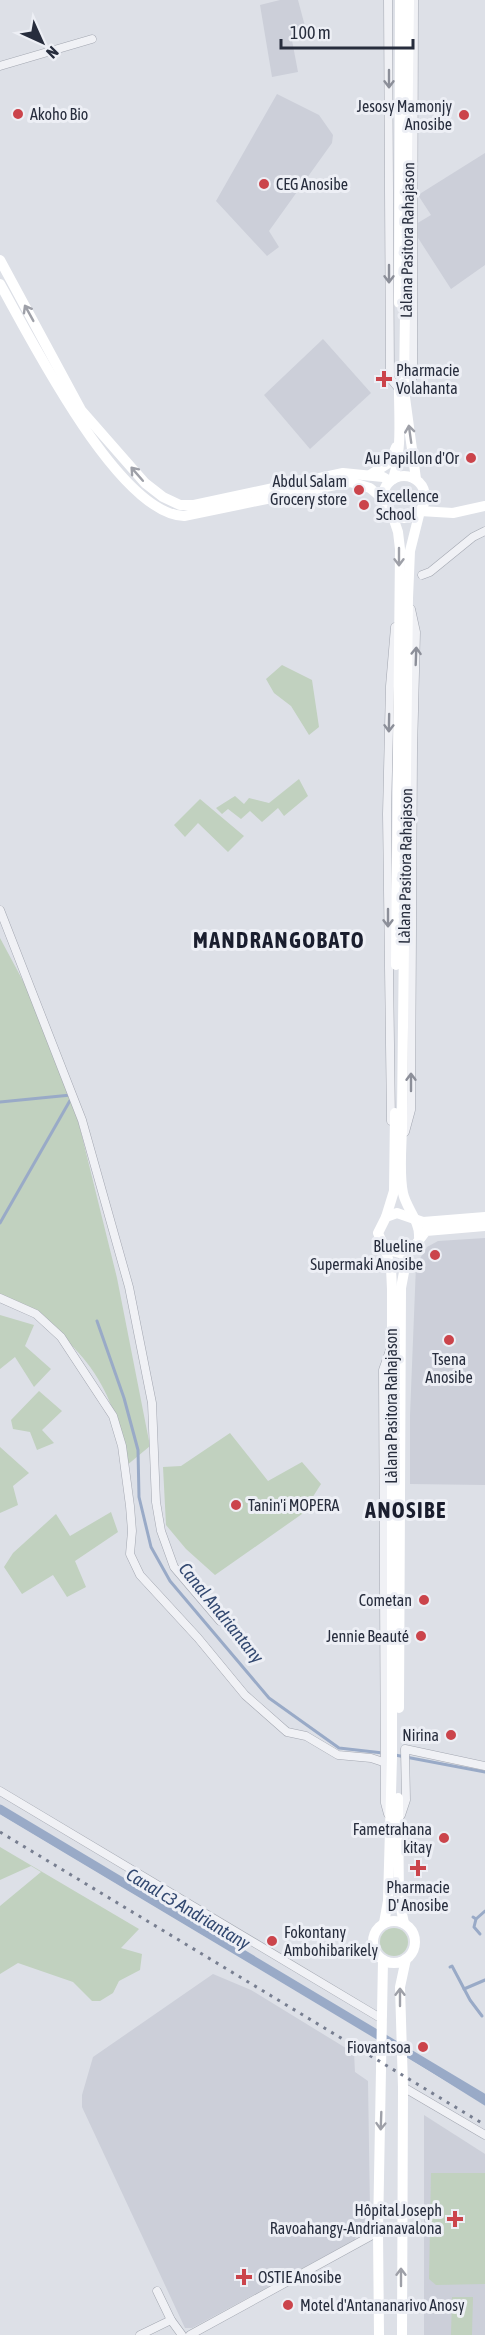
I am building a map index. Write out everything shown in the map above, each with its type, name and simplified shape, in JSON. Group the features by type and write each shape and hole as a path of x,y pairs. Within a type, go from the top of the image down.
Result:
{"main road":[{"name":"Làlana Pasitora Rahajason","path":"400,0 401,390 416,479"},
{"name":"Làlana Pasitora Rahajason","path":"392,480 399,435 401,390 409,0"},
{"path":"0,260 81,411 145,483 163,497 180,506 194,506 343,473 392,480"},
{"path":"0,284 76,418 134,489 168,512 184,516 350,482 370,488 383,499 392,514 408,518 420,511 467,512 485,506"},
{"path":"370,476 390,462 399,435"},
{"path":"383,499 386,486 392,480 401,476 416,479 424,491 425,498 420,511"},
{"name":"Làlana Pasitora Rahajason","path":"404,600 413,535 420,511"},
{"path":"413,535 440,511"},
{"name":"Làlana Pasitora Rahajason","path":"392,514 398,532 404,600 399,1140 402,1190 414,1219"},
{"name":"Làlana Pasitora Rahajason","path":"386,1216 394,1191 399,1140"},
{"path":"485,1217 423,1222 404,1213 386,1216 378,1233 385,1249 396,1254 408,1251 419,1237 431,1229 485,1226"},
{"path":"414,1219 419,1237"},
{"name":"Làlana Pasitora Rahajason","path":"385,1249 391,1268 392,1289 396,1745"},
{"name":"Làlana Pasitora Rahajason","path":"396,1745 400,1288 408,1251"},
{"path":"394,1822 388,1901 384,1923 374,1935 373,1942 376,1954 383,1960 395,1963 406,1959 411,1954 415,1942 414,1935 404,1923 399,1900 394,1822 396,1745"},
{"path":"384,1923 394,1921 404,1923"},
{"path":"402,2335 403,2086 400,1987 406,1959"},
{"path":"379,2335 378,2232 383,2062 383,1960"}],"street":[{"path":"388,0 390,378 401,390 413,377 414,0"},
{"path":"0,66 92,39"},
{"path":"422,575 430,572 473,537 485,531"},
{"path":"399,1140 411,1110 416,632 404,600"},
{"path":"0,910 82,1120 129,1287 152,1403 156,1502 161,1531 174,1567 220,1621"},
{"path":"0,1298 36,1314 61,1337 113,1416 122,1446 130,1506 132,1531 130,1554 140,1575 198,1638 245,1695 287,1732 306,1736 338,1755 394,1759"},
{"path":"396,1745 485,1766"},
{"path":"0,1791 382,2019"},
{"path":"403,2086 485,2135"},
{"path":"190,2335 378,2232"},
{"path":"158,2291 171,2320 182,2335"},
{"path":"140,2335 171,2320"}],"shaded area":[{"path":"280,0 298,0 306,30 291,35 298,72 272,77 260,5"},
{"name":"CEG Anosibe","path":"277,94 319,115 333,135 332,143 269,231 279,247 267,256 216,201"},
{"path":"485,153 485,265 451,289 411,227 431,215 418,195"},
{"path":"323,339 371,393 310,449 264,395"},
{"name":"Tsena Anosibe","path":"485,1238 485,1485 410,1484 410,1415 416,1265 427,1247 438,1241"},
{"path":"213,1974 251,1990 354,2053 355,2072 368,2081 370,2211 364,2232 356,2236 355,2240 192,2328 185,2328 82,2107 82,2095 93,2057"},
{"name":"Hôpital Joseph Ravoahangy-Andrianavalona","path":"424,2115 485,2154 485,2335 424,2335"}],"green space":[{"path":"282,665 312,680 319,727 309,735 291,706 274,693 266,679"},
{"path":"299,779 308,796 284,816 278,808 262,822 250,811 241,819 228,809 222,814 216,808 235,796 244,804 249,798 269,803"},
{"path":"200,799 244,836 228,852 198,823 185,837 174,825"},
{"path":"0,938 30,994 72,1096 117,1278 150,1446 126,1466 121,1435 112,1408 101,1384 87,1363 50,1326 0,1294"},
{"path":"0,1315 34,1325 25,1346 51,1369 34,1387 15,1357 0,1369"},
{"path":"39,1391 62,1411 42,1430 54,1443 37,1450 30,1432 13,1429 11,1420"},
{"name":"Tanin'i MOPERA","path":"230,1433 268,1481 302,1462 321,1484 302,1514 215,1575 186,1549 166,1525 163,1467 181,1466"},
{"path":"0,1447 29,1473 13,1486 18,1505 0,1513"},
{"path":"111,1512 118,1532 75,1561 86,1587 67,1597 53,1575 22,1594 4,1567 13,1553 56,1514 70,1536"},
{"path":"0,1847 139,1929 121,1948 142,1954 140,1970 119,1981 113,1993 100,2001 92,2001 73,1982 18,1963 0,1974 0,1906 41,1872 31,1866 0,1880"},
{"path":"394,1928 404,1932 408,1942 404,1952 394,1956 384,1952 380,1942 384,1932"},
{"path":"431,2173 485,2173 485,2284 436,2285 429,2279"},
{"path":"452,2297 473,2297 472,2335 451,2335"}],"waterway":[{"path":"0,1102 71,1095"},
{"path":"0,1223 72,1097"},
{"name":"Canal Andriantany","path":"97,1321 124,1398 138,1450 139,1497 151,1547 170,1581 269,1698 339,1748 383,1753"},
{"name":"Canal Andriantany","path":"395,1755 485,1772"},
{"name":"Canal c3 Andriantany","path":"0,1809 485,2099"},
{"name":"Canal c3 Andriantany","path":"0,1812 379,2038"},
{"path":"476,1919 485,1911"},
{"path":"473,1917 476,1919 474,1927 480,1934"},
{"path":"450,1967 452,1966 470,2000 482,2016"},
{"path":"464,1989 485,1980"},
{"name":"Canal c3 Andriantany","path":"384,2042 399,2051"},
{"name":"Canal c3 Andriantany","path":"405,2054 485,2104"}],"railway":[{"path":"0,1832 485,2125"}],"place":[{"name":"Akoho Bio","path":"18,114"},
{"name":"Jesosy Mamonjy Anosibe","path":"464,115"},
{"name":"CEG Anosibe","path":"264,184"},
{"name":"Pharmacie Volahanta","path":"384,379"},
{"name":"Au Papillon d'Or","path":"471,458"},
{"name":"Abdul Salam Grocery store","path":"359,490"},
{"name":"Excellence School","path":"364,505"},
{"name":"Blueline Supermaki Anosibe","path":"435,1255"},
{"name":"Tsena Anosibe","path":"449,1340"},
{"name":"Tanin'i MOPERA","path":"236,1505"},
{"name":"Cometan","path":"424,1600"},
{"name":"Jennie Beauté","path":"421,1636"},
{"name":"Nirina","path":"451,1735"},
{"name":"Fametrahana kitay","path":"444,1838"},
{"name":"Pharmacie D' Anosibe","path":"418,1868"},
{"name":"Fokontany Ambohibarikely","path":"272,1941"},
{"name":"Fiovantsoa","path":"423,2047"},
{"name":"Hôpital Joseph Ravoahangy-Andrianavalona","path":"455,2219"},
{"name":"OSTIE Anosibe","path":"244,2277"},
{"name":"Motel d'Antananarivo Anosy","path":"288,2305"}],"district":[{"name":"MANDRANGOBATO","path":"279,940"},
{"name":"ANOSIBE","path":"406,1510"}]}
